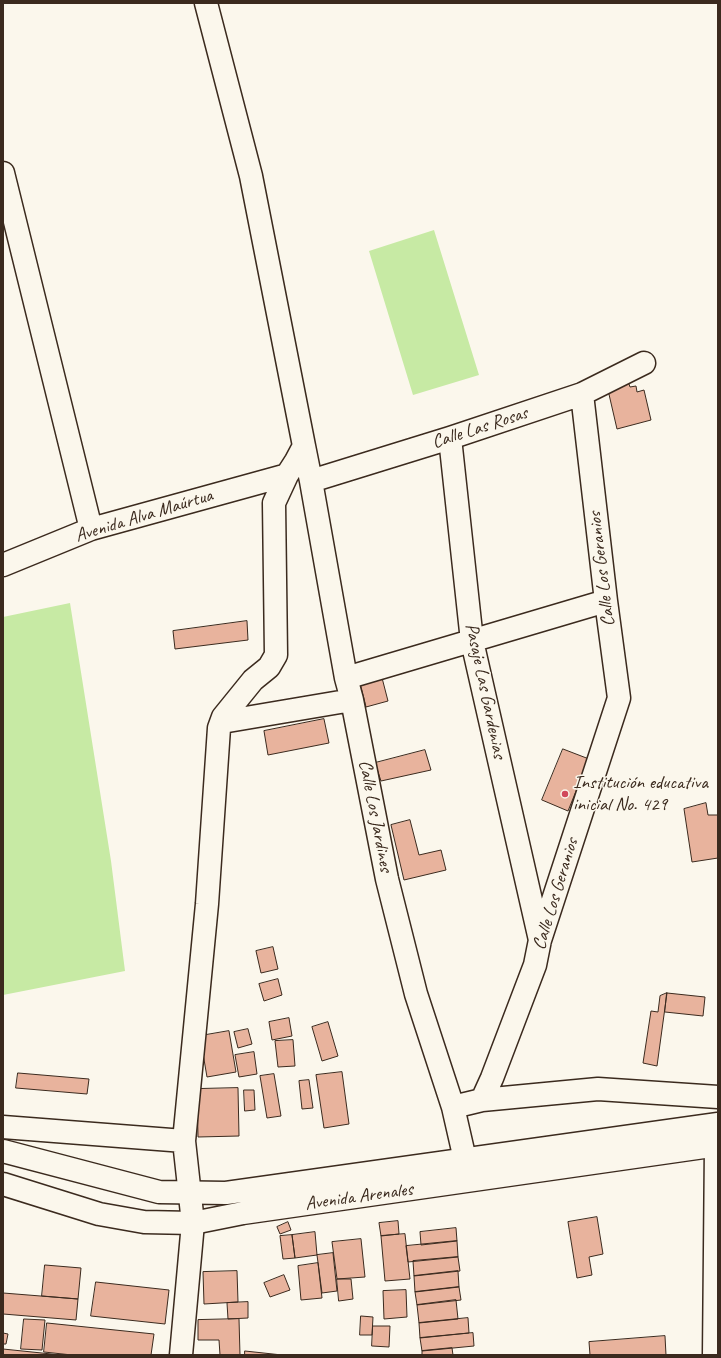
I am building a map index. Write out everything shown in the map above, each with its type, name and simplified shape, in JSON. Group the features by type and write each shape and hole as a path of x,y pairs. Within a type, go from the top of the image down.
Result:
{"street":[{"name":"Calle Los Jardines","path":"206,3 252,176 312,481 346,678 352,700 387,879 416,994 453,1107 467,1171"},
{"path":"3,173 91,529"},
{"name":"Calle Las Rosas","path":"312,481 450,438 582,394 644,363"},
{"name":"Calle Los Geranios","path":"482,1100 492,1078 535,965 540,940 619,698 606,602 582,394"},
{"name":"Pasaje Las Gardenias","path":"450,438 472,641 540,940"},
{"path":"181,1355 193,1223 184,1141 207,912 219,728 223,717 253,680 269,667 276,655 274,503 287,475 304,446"},
{"name":"Avenida Alva Maúrtua","path":"3,565 91,529 287,475"},
{"path":"346,678 606,602"},
{"path":"222,722 352,700"},
{"path":"453,1107 482,1100 598,1089 718,1097"},
{"path":"3,1151 159,1192 226,1193 467,1171 718,1124 714,1355"},
{"path":"3,1127 184,1141"},
{"name":"Avenida Arenales","path":"3,1184 99,1214 144,1222 193,1223 467,1171 717,1145"}],"green space":[{"path":"434,230 479,375 413,395 369,251"},
{"path":"70,603 111,861 125,971 3,995 3,617"}],"building":[{"path":"629,384 630,387 636,386 637,392 644,390 651,420 617,429 608,390"},
{"path":"247,621 248,640 175,649 173,631"},
{"path":"380,670 388,701 366,707 358,675"},
{"path":"324,719 329,743 268,755 264,731"},
{"path":"563,749 589,759 568,811 542,800"},
{"path":"425,750 431,770 381,781 375,763"},
{"path":"706,803 708,815 718,815 718,858 692,862 684,809"},
{"path":"410,820 419,855 441,850 446,870 404,880 391,825"},
{"path":"273,947 278,969 261,973 256,951"},
{"path":"278,979 282,995 264,1001 259,984"},
{"path":"667,993 657,1066 643,1063 651,1011 658,1012 660,996"},
{"path":"667,993 705,997 703,1016 665,1012"},
{"path":"289,1018 292,1036 272,1040 269,1022"},
{"path":"328,1022 338,1056 322,1061 312,1027"},
{"path":"248,1029 252,1044 238,1048 234,1032"},
{"path":"229,1031 236,1072 207,1077 200,1036"},
{"path":"293,1040 295,1066 278,1067 275,1041"},
{"path":"254,1052 257,1074 239,1077 235,1055"},
{"path":"342,1072 349,1124 324,1128 316,1075"},
{"path":"18,1073 89,1079 87,1094 16,1088"},
{"path":"274,1074 281,1116 267,1118 260,1076"},
{"path":"309,1080 313,1108 302,1109 299,1081"},
{"path":"238,1088 239,1136 198,1137 197,1089"},
{"path":"244,1090 254,1090 255,1110 245,1111"},
{"path":"597,1217 603,1254 589,1257 592,1275 577,1278 568,1222"},
{"path":"398,1221 399,1234 381,1236 379,1223"},
{"path":"288,1222 291,1230 280,1234 277,1227"},
{"path":"456,1228 457,1241 421,1245 420,1232"},
{"path":"315,1232 317,1255 295,1258 292,1235"},
{"path":"405,1234 410,1279 385,1281 381,1236"},
{"path":"292,1235 295,1258 283,1259 280,1236"},
{"path":"361,1239 365,1277 337,1279 332,1242"},
{"path":"457,1241 458,1257 408,1262 406,1246"},
{"path":"333,1253 337,1291 322,1293 317,1255"},
{"path":"458,1257 460,1271 414,1276 413,1261"},
{"path":"318,1263 322,1298 301,1300 298,1266"},
{"path":"45,1265 81,1268 78,1299 42,1296"},
{"path":"237,1271 238,1302 204,1304 203,1272"},
{"path":"458,1271 459,1287 415,1292 414,1276"},
{"path":"284,1275 290,1290 270,1297 264,1283"},
{"path":"337,1279 351,1279 353,1299 339,1301"},
{"path":"96,1282 169,1290 165,1324 91,1316"},
{"path":"459,1287 461,1300 417,1305 415,1292"},
{"path":"406,1290 407,1317 384,1319 383,1291"},
{"path":"3,1293 78,1299 76,1320 3,1314"},
{"path":"456,1300 458,1319 419,1323 417,1305"},
{"path":"248,1302 248,1318 228,1319 227,1303"},
{"path":"361,1316 373,1317 372,1335 360,1335"},
{"path":"468,1318 469,1333 420,1338 419,1323"},
{"path":"24,1319 45,1320 42,1350 21,1349"},
{"path":"239,1319 240,1355 220,1355 219,1340 198,1340 198,1320"},
{"path":"47,1323 154,1334 151,1355 72,1355 44,1352"},
{"path":"373,1326 390,1326 389,1347 372,1346"},
{"path":"3,1333 8,1334 6,1344 3,1344"},
{"path":"473,1333 474,1346 422,1351 420,1338"},
{"path":"665,1336 666,1355 590,1355 589,1342"},
{"path":"452,1348 453,1355 422,1355 422,1351"},
{"path":"3,1349 61,1355 3,1355"},
{"path":"245,1351 282,1355 245,1355"}],"place":[{"name":"Institución educativa inicial No. 429","path":"565,794"}]}
